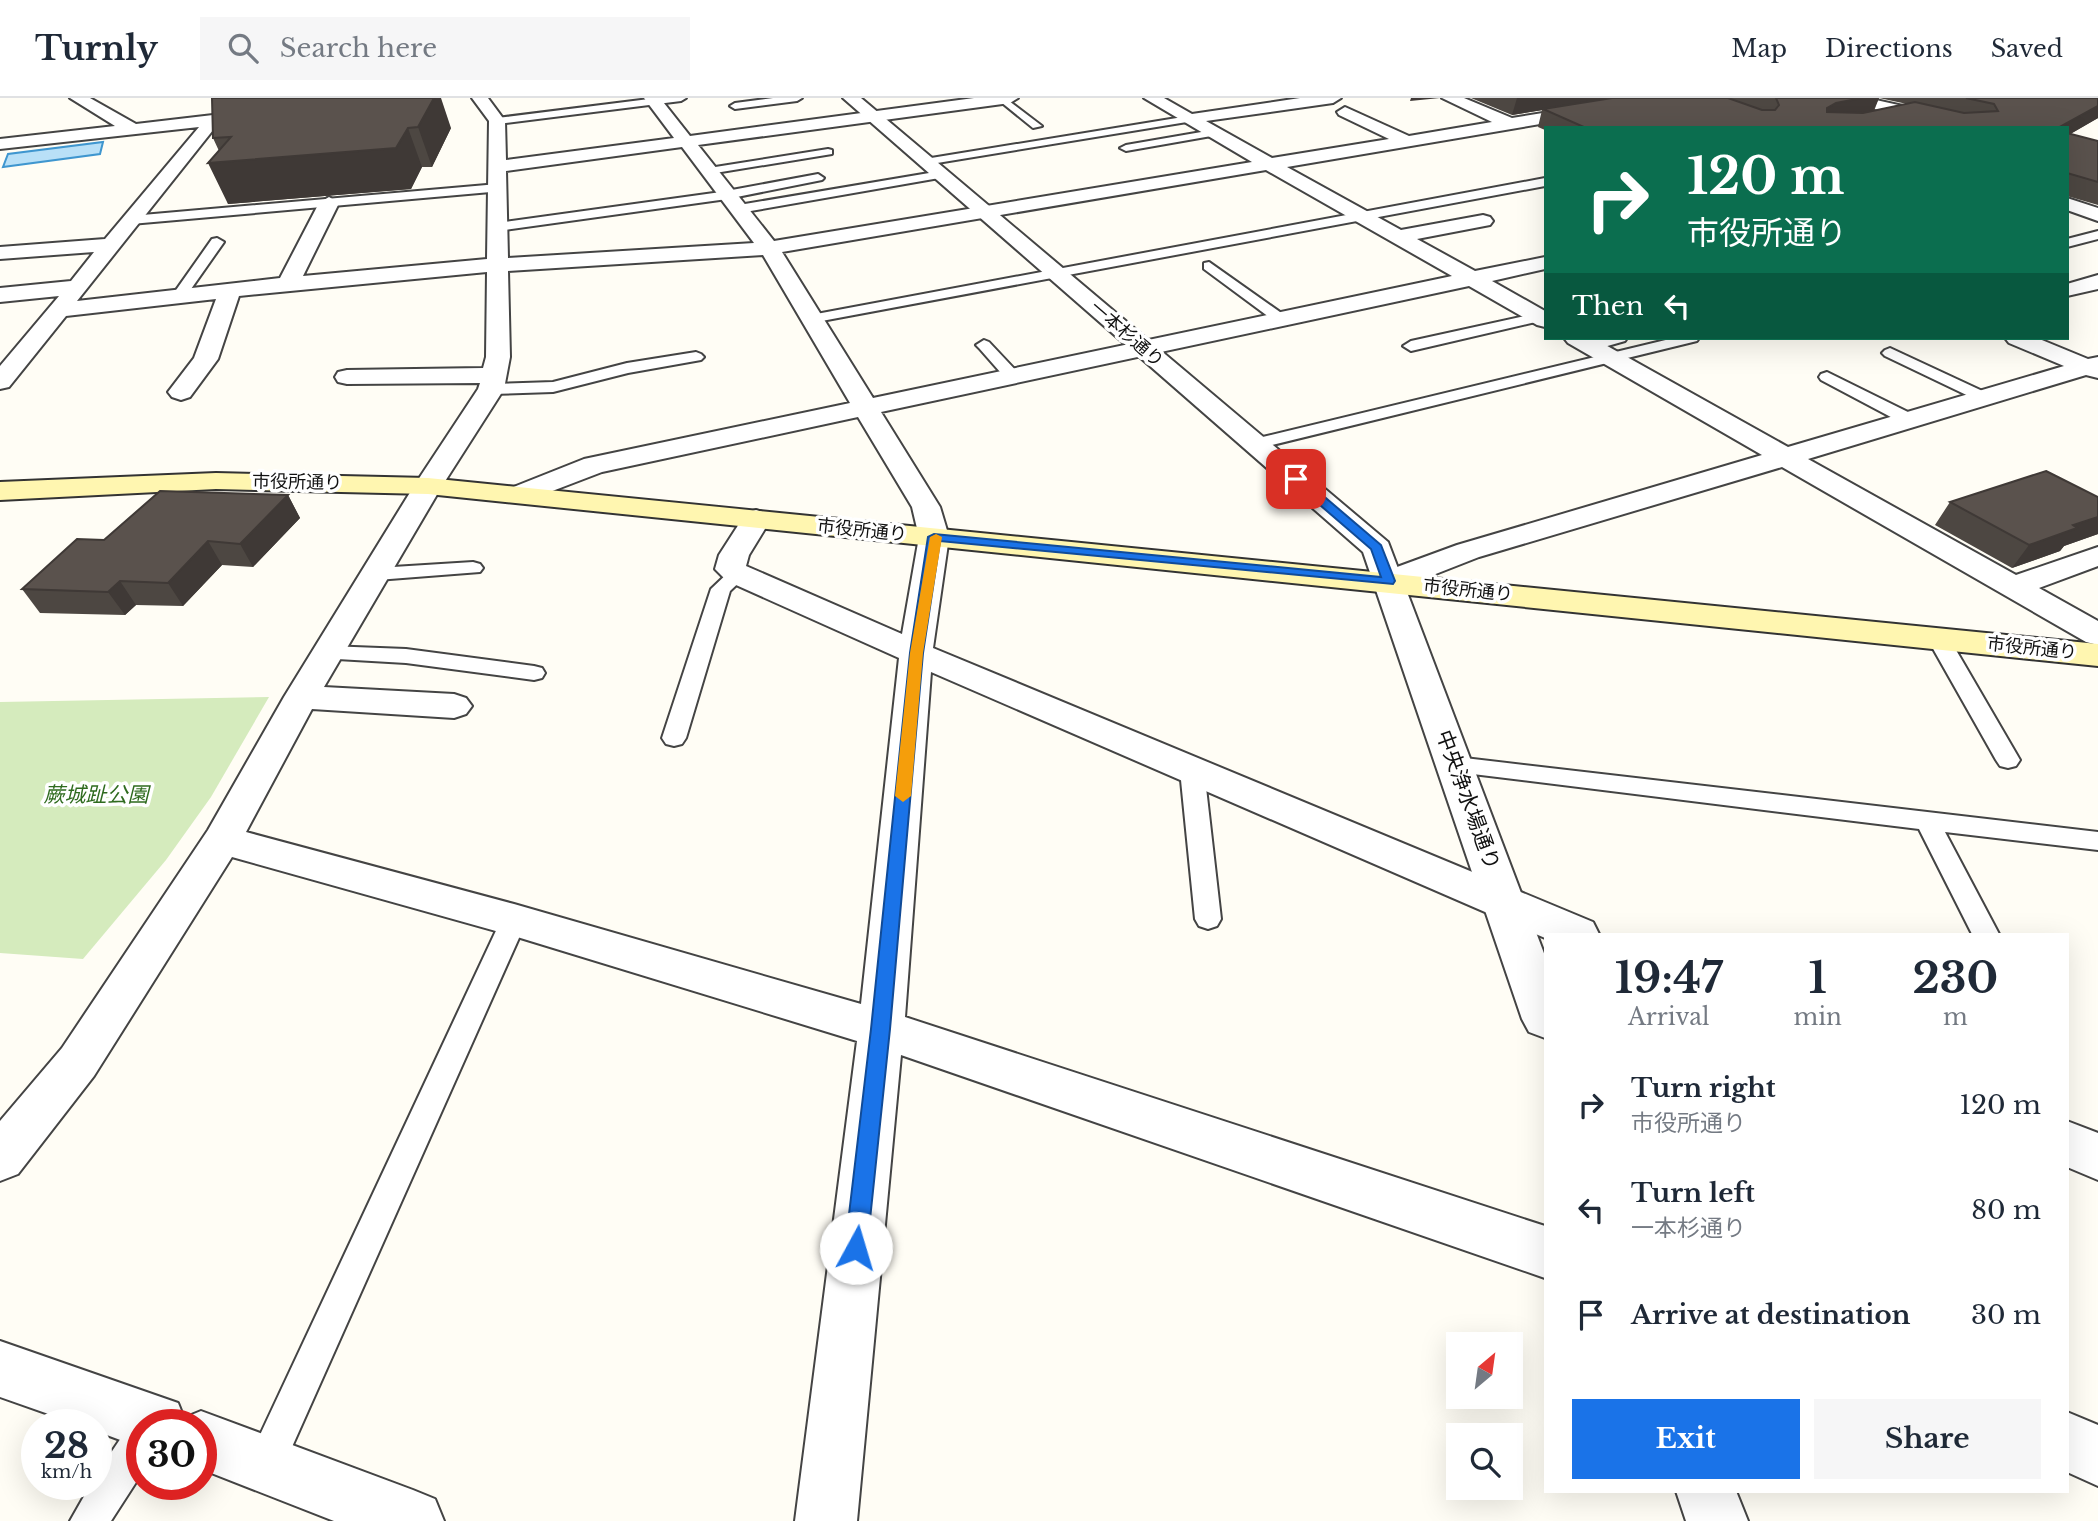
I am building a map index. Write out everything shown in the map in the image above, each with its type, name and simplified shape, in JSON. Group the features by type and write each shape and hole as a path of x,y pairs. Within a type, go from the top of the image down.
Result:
{"main road":[{"name":"市役所通り","path":"0,491 216,481 428,486 2098,654"}],"street":[{"path":"78,98 133,129"},
{"path":"0,1158 78,1062 222,840 301,697 494,382 497,121 480,98"},
{"name":"一本杉通り","path":"851,98 1377,548 1389,581"},
{"path":"1152,98 1542,318"},
{"path":"1189,120 1333,98"},
{"path":"1450,98 1544,138"},
{"path":"59,310 288,284 331,290 496,265 769,248 1511,124 1640,99 1664,98"},
{"path":"1846,98 1969,126"},
{"path":"498,167 996,99"},
{"path":"653,100 769,248 926,507 934,537 916,653 881,1029 826,1521"},
{"path":"1345,112 1407,141"},
{"path":"1869,120 1909,112"},
{"path":"0,144 219,119 131,220 0,383"},
{"path":"288,284 329,203"},
{"path":"1398,237 1483,221"},
{"path":"0,253 111,245"},
{"path":"521,494 594,465 1146,350 1544,263"},
{"path":"2070,290 2098,282"},
{"path":"0,295 77,287"},
{"path":"181,392 206,359 230,290"},
{"path":"2022,340 2094,368"},
{"path":"1600,345 1787,458 2098,635"},
{"path":"1389,581 1468,551 2094,368"},
{"path":"347,377 494,382"},
{"path":"756,519 734,555 730,569 738,574 916,653 1576,933"},
{"path":"2016,586 2098,556"},
{"name":"中央浄水場通り","path":"1389,581 1544,1016"},
{"path":"301,697 454,706"},
{"path":"222,840 514,920 881,1029 1544,1252"},
{"path":"2069,1144 2098,1157"},
{"path":"0,1369 126,1417"},
{"path":"2069,1442 2098,1456"},
{"path":"217,1448 266,1463 413,1521"},
{"path":"1707,1493 1717,1521"}],"lane":[{"path":"497,121 681,98"},
{"path":"734,106 797,98"},
{"path":"996,99 1037,126"},
{"path":"925,162 1189,120"},
{"path":"1126,148 1213,133"},
{"path":"724,191 828,152"},
{"path":"638,196 941,175"},
{"path":"497,228 818,178"},
{"path":"811,319 1544,182"},
{"path":"131,220 498,188"},
{"path":"2069,242 2098,235"},
{"path":"179,296 217,242"},
{"path":"1209,266 1282,320"},
{"path":"1411,346 1542,318"},
{"path":"1256,444 1600,345 1666,340"},
{"path":"984,345 1014,378"},
{"path":"1890,353 1985,398"},
{"path":"494,382 553,387 627,368 696,357"},
{"path":"1827,377 1910,420"},
{"path":"377,574 473,568"},
{"path":"674,738 721,589 738,574"},
{"path":"1938,638 2008,760"},
{"path":"328,653 406,656 534,673"},
{"path":"1456,765 2098,841"},
{"path":"1192,770 1208,919"},
{"path":"1927,821 1984,933"},
{"path":"266,1463 514,920"},
{"path":"89,1521 126,1474"}],"green space":[{"name":"蕨城趾公園","path":"269,697 211,797 166,860 83,959 0,953 0,702"}],"water":[{"path":"103,142 100,154 3,167 8,154"}],"building":[{"path":"212,98 434,98 418,127 408,128 396,148 208,163 231,137 213,138"},
{"path":"1612,98 1728,98 1762,110 1775,110 1779,105 1776,98 1862,98 1836,103 1827,108 1827,112 1863,113 1915,102 1964,113 1998,111 1994,104 1966,98 2098,98 2098,106 2062,126 1581,126 1543,109"},
{"path":"2069,134 2098,141 2098,182 2069,174"},
{"path":"2046,471 2098,497 2098,517 2073,525 2077,528 2029,545 1950,502"},
{"path":"160,491 288,495 240,544 208,541 168,583 120,581 108,592 22,589 77,539 104,540"}],"slow traffic":[{"path":"903,796 916,653 936,537"}],"route":[{"path":"856,1248 881,1029 916,653 934,537 1389,581 1377,548 1296,479"}]}
